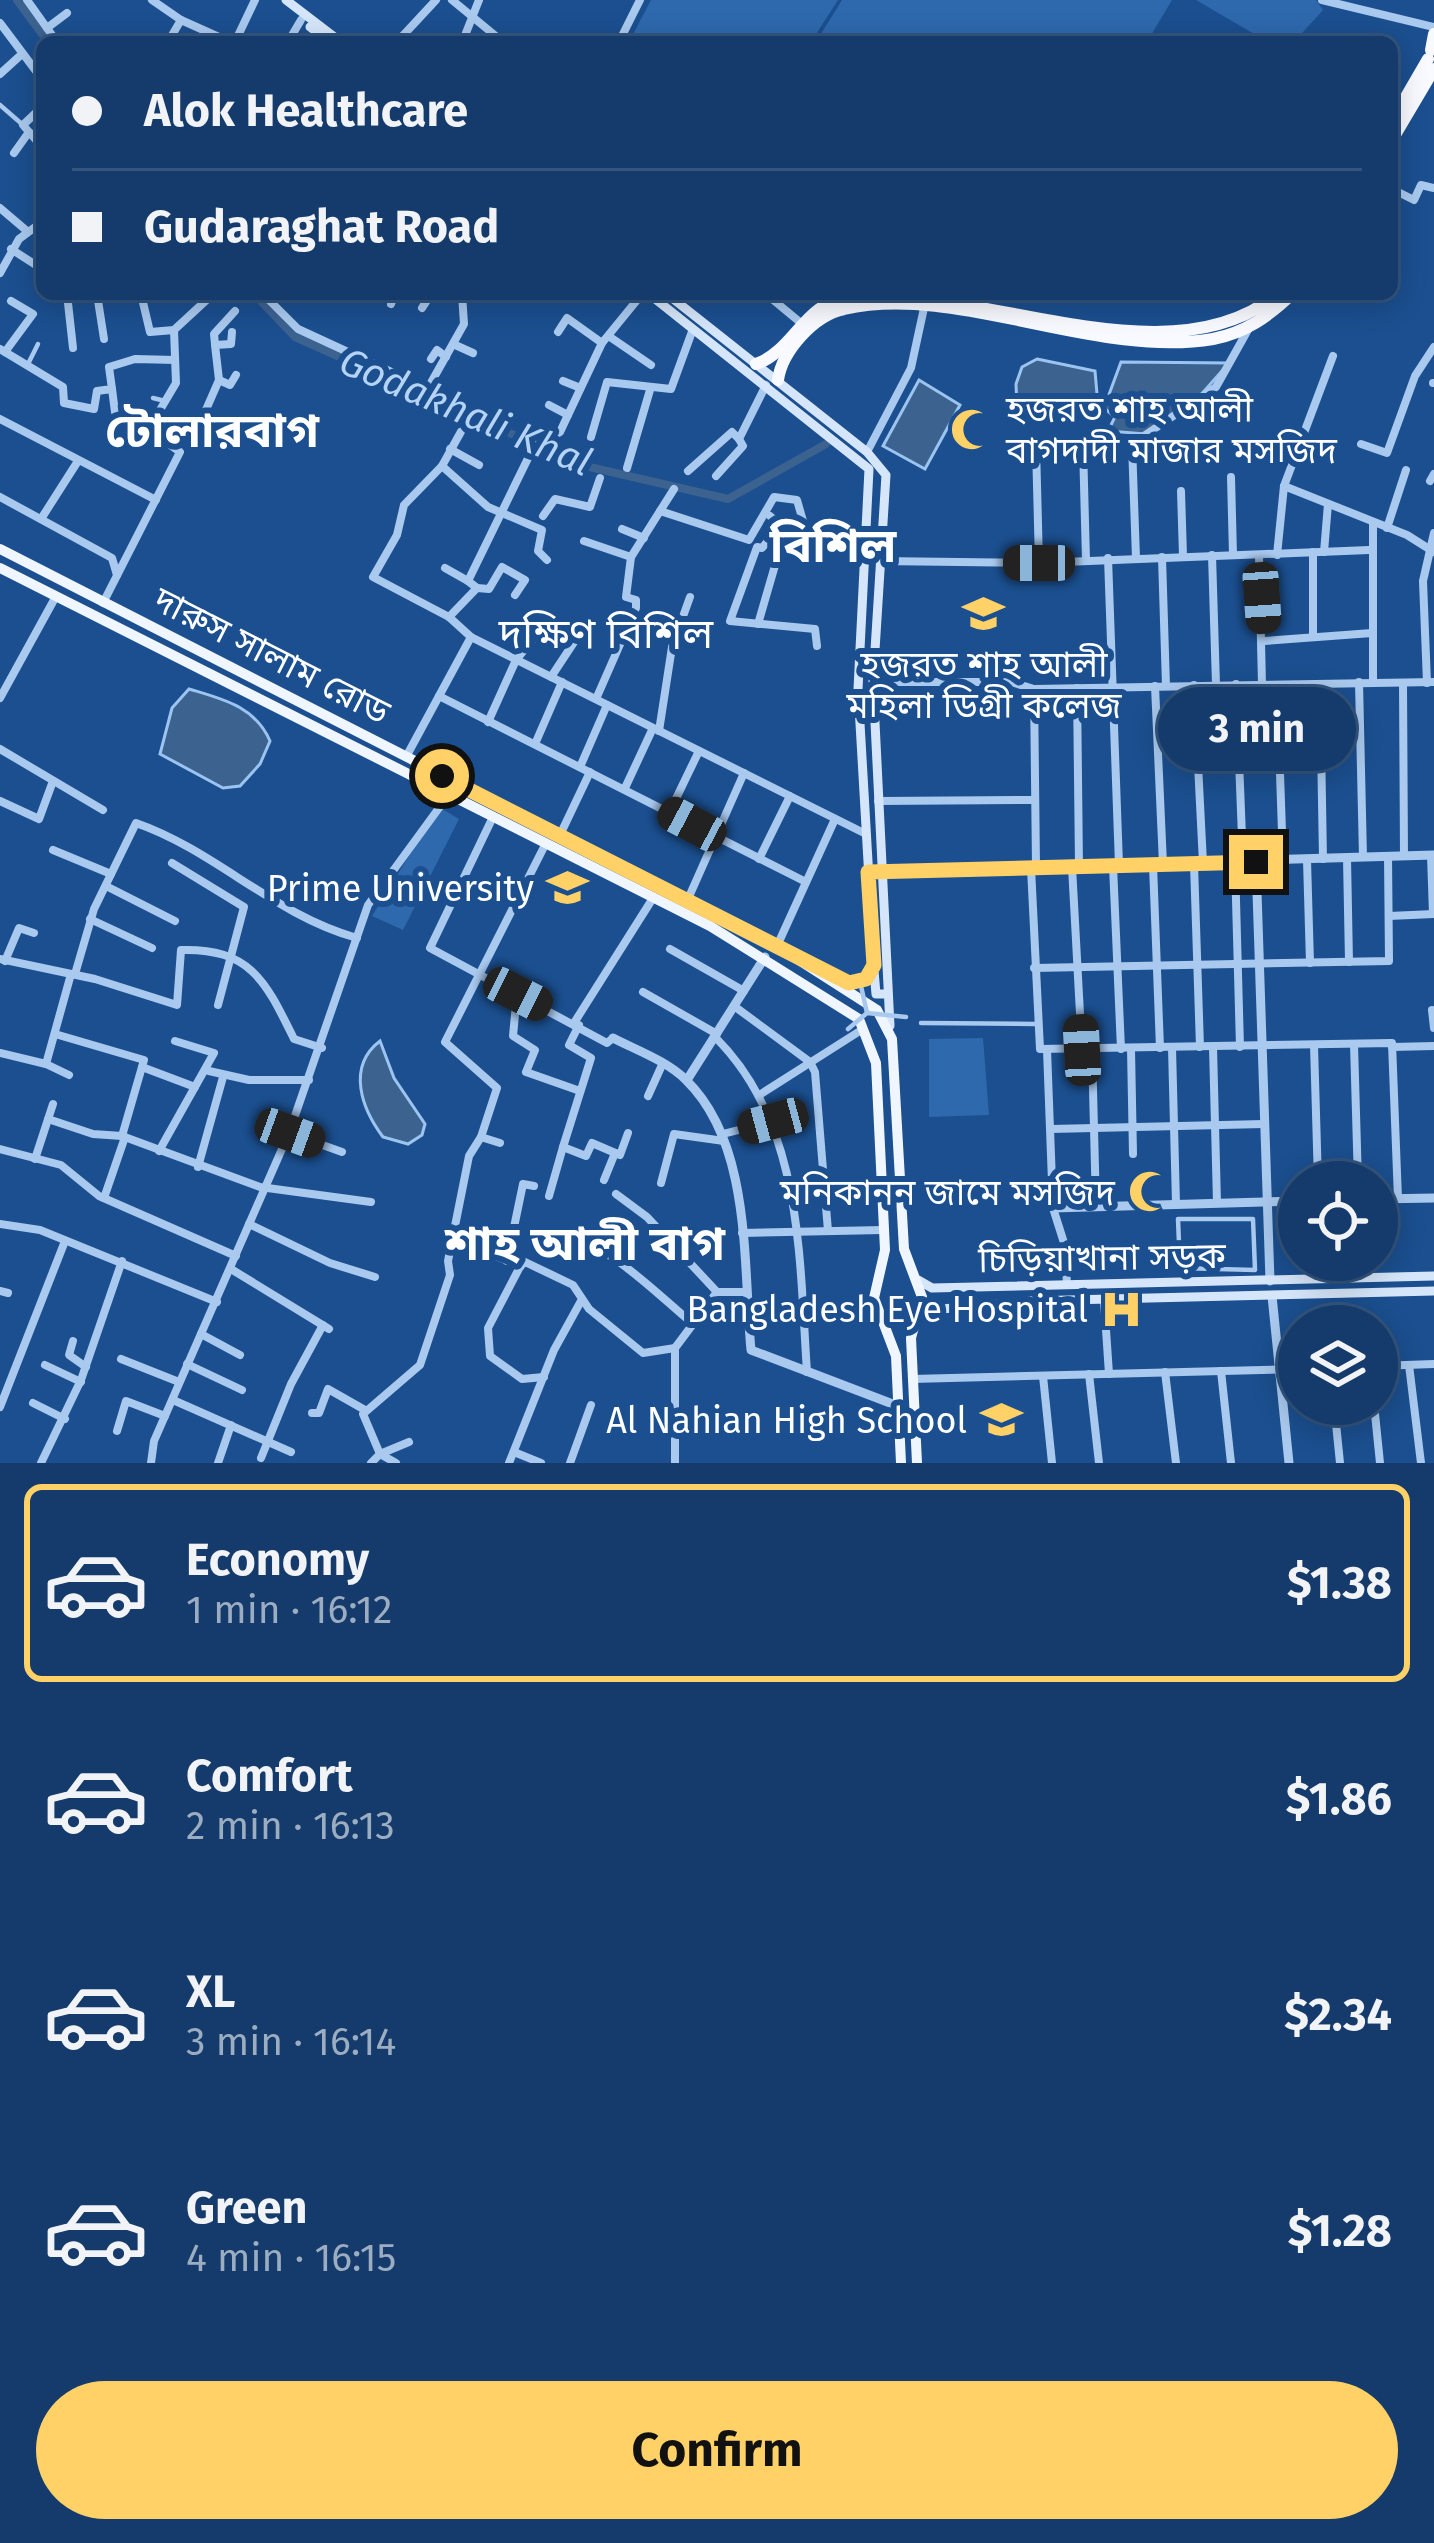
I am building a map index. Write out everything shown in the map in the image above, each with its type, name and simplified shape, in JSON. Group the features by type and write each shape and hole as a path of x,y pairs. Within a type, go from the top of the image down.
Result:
{"highway":[{"path":"1398,110 1432,47"},
{"path":"1398,126 1432,47"},
{"path":"753,368 776,360 835,300"},
{"path":"772,385 776,360 801,323 835,300"},
{"path":"853,300 921,304 1134,338 1208,335 1250,327 1284,300"},
{"path":"1208,335 1269,300"}],"main road":[{"path":"276,0 322,36"},
{"path":"286,0 332,36"},
{"path":"653,300 753,368"},
{"path":"674,300 874,466"},
{"path":"772,385 867,452 886,484 873,682 887,994 912,1271 920,1311 912,1328 917,1463"},
{"path":"874,466 860,617 876,994 887,994"},
{"path":"872,484 886,484"},
{"name":"দারুস সালাম রোড","path":"0,549 778,946 878,1010 890,1026"},
{"path":"865,562 879,562"},
{"name":"দারুস সালাম রোড","path":"0,568 765,957 852,1012 865,1028"},
{"path":"860,617 875,618"},
{"path":"549,847 556,833"},
{"path":"868,872 881,871"},
{"path":"828,977 855,983 866,979 874,965"},
{"path":"865,1028 876,1063 885,1230 876,1306 896,1356 901,1463"},
{"path":"875,1284 892,1263 912,1271"},
{"name":"চিড়িয়াখানা সড়ক","path":"912,1271 932,1288 1434,1276"},
{"path":"1270,1281 1272,1296"},
{"name":"চিড়িয়াখানা সড়ক","path":"920,1311 933,1306 1434,1291"},
{"path":"886,1328 900,1332 912,1328"}],"street":[{"path":"27,0 53,36"},
{"path":"152,0 181,20 218,36"},
{"path":"235,36 255,0"},
{"path":"403,36 436,0"},
{"path":"452,0 496,36"},
{"path":"465,36 479,0"},
{"path":"622,36 640,0"},
{"path":"1323,0 1432,47"},
{"path":"47,28 68,13"},
{"path":"172,36 181,20"},
{"path":"292,36 301,20"},
{"path":"0,23 36,72"},
{"path":"0,74 22,54"},
{"path":"0,105 36,140"},
{"path":"14,153 36,115"},
{"path":"1398,192 1414,200 1421,185 1434,188"},
{"path":"0,208 27,231"},
{"path":"0,274 11,249 36,226"},
{"path":"11,249 36,265"},
{"path":"68,300 73,348"},
{"path":"98,300 104,339"},
{"path":"142,300 150,332 174,330 203,300"},
{"path":"269,300 298,329 425,392 468,419 442,466 404,505 398,535 373,577 449,616 471,637 866,834"},
{"path":"422,308 427,300"},
{"path":"425,392 464,324 462,300"},
{"path":"468,581 540,443 560,432 606,340 640,300"},
{"path":"773,300 801,323"},
{"path":"11,301 33,314 3,351 63,387 65,404 94,409 97,391 112,388"},
{"path":"867,452 911,368 921,304"},
{"path":"170,443 205,412 219,380 214,334 235,311"},
{"path":"558,332 567,319 651,365"},
{"path":"1136,558 1132,444 1216,387 1250,327"},
{"path":"591,437 607,382 671,389 692,328"},
{"path":"141,442 176,382 174,330"},
{"path":"215,345 231,344 232,332"},
{"path":"27,366 38,344"},
{"path":"453,344 473,353"},
{"path":"1361,444 1387,453 1415,376 1434,347"},
{"path":"430,358 436,350 446,357"},
{"path":"1277,555 1284,486 1333,356"},
{"path":"115,412 110,367 135,358 175,360"},
{"path":"219,380 230,385 236,376"},
{"path":"563,381 578,388"},
{"path":"739,439 772,385"},
{"path":"627,468 650,390"},
{"path":"152,398 165,401"},
{"path":"549,406 568,415"},
{"path":"0,419 157,500"},
{"path":"103,603 179,452 148,429"},
{"path":"688,471 732,432 742,446 737,458 716,476"},
{"path":"1036,446 1039,563"},
{"path":"1083,446 1086,560"},
{"path":"450,449 479,465"},
{"path":"41,519 78,461"},
{"path":"442,466 502,516 542,530 538,551 547,560"},
{"path":"1388,528 1406,470"},
{"path":"1231,477 1232,555"},
{"path":"543,516 555,499 590,507 600,478"},
{"path":"1284,486 1388,528 1431,551"},
{"path":"596,699 636,608 636,601 626,597 631,557 674,489"},
{"path":"1181,491 1183,556"},
{"path":"0,496 112,558 117,576"},
{"path":"660,511 749,540 774,497 796,500 807,535 867,533"},
{"path":"1324,552 1328,504"},
{"path":"758,624 776,562 773,536 777,522 770,516"},
{"path":"1373,523 1369,550 1373,682"},
{"path":"622,529 644,538"},
{"path":"873,682 1011,682 1034,689 1431,682 1423,581 1434,533"},
{"path":"773,536 762,548 757,547 730,621 815,629 817,646"},
{"path":"584,542 631,557"},
{"path":"879,562 1039,563 1369,550"},
{"path":"1312,552 1313,638"},
{"path":"1212,555 1216,685"},
{"path":"1259,555 1262,686"},
{"path":"1160,1048 1162,557"},
{"path":"1108,558 1117,967 1133,1154"},
{"path":"445,568 489,589 502,567 525,580 515,596"},
{"path":"449,616 478,587"},
{"path":"625,788 656,729 673,647 690,597"},
{"path":"0,698 55,598"},
{"path":"551,677 586,624"},
{"path":"488,722 516,660 544,626"},
{"path":"1264,641 1372,633"},
{"path":"406,757 471,637"},
{"path":"536,744 562,682"},
{"path":"1359,682 1363,857"},
{"path":"1236,684 1240,1047"},
{"path":"1403,684 1404,856"},
{"path":"1194,685 1200,1047"},
{"path":"1320,685 1323,859"},
{"path":"1277,686 1283,861"},
{"path":"1077,688 1078,968 1094,1127 1096,1207"},
{"path":"1034,689 1036,1042 1048,1051 1434,1046"},
{"path":"439,696 806,882"},
{"path":"580,766 607,705"},
{"path":"0,748 103,810"},
{"path":"670,812 699,751"},
{"path":"556,833 590,772"},
{"path":"688,899 744,773"},
{"path":"0,801 39,819 53,781"},
{"path":"151,1463 179,1382 290,1133 368,904 447,796"},
{"path":"759,859 790,796"},
{"path":"878,801 1034,800"},
{"path":"492,819 430,948 607,1043 613,1037 687,1080 723,1138 742,1233 751,1350 898,1406"},
{"path":"778,946 836,819"},
{"path":"46,1064 90,919 136,824 176,837 274,905 357,938"},
{"path":"365,1410 420,1365 450,1275 448,1261 456,1240 469,1156 482,1137 496,1085 445,1042 549,847"},
{"path":"53,850 111,874"},
{"path":"881,871 1432,855 1434,914 1389,916"},
{"path":"1034,968 1389,962 1388,856"},
{"path":"1347,858 1348,962"},
{"path":"1307,860 1310,963"},
{"path":"1256,862 1270,1281"},
{"path":"172,863 244,907 218,1005"},
{"path":"106,886 175,921"},
{"path":"549,1196 591,1058 569,1046 576,1024 653,898"},
{"path":"90,919 152,948"},
{"path":"34,933 19,928 2,960 73,974 177,1005 182,950 229,956 261,978 293,1039 322,1048"},
{"path":"670,949 744,991"},
{"path":"687,1080 765,957"},
{"path":"859,977 867,1013"},
{"path":"643,992 716,1035 761,1094 773,1121 797,1232 807,1372"},
{"path":"518,994 513,1036 535,1050 526,1072 580,1091"},
{"path":"734,1006 810,1062 821,1102 828,1231"},
{"path":"1432,1010 1434,1028"},
{"path":"848,1029 867,1013 906,1017"},
{"path":"921,1023 1035,1024"},
{"path":"761,1094 865,1028"},
{"path":"55,1034 144,1060 104,1198"},
{"path":"159,1150 208,1071 214,1053 175,1041"},
{"path":"1354,1044 1357,1161"},
{"path":"1314,1045 1317,1161"},
{"path":"1213,1047 1217,1203"},
{"path":"1392,1047 1396,1161"},
{"path":"1172,1048 1176,1204"},
{"path":"1048,1051 1052,1208 1065,1246 1067,1285"},
{"path":"0,1053 69,1075"},
{"path":"648,1096 662,1065"},
{"path":"142,1067 195,1087"},
{"path":"208,1071 223,1077 309,1080"},
{"path":"198,1167 223,1077"},
{"path":"35,1159 53,1104"},
{"path":"48,1118 93,1134 123,1136 260,1187 265,1184 340,1202 371,1202"},
{"path":"661,1184 674,1134 723,1138 773,1121"},
{"path":"1051,1129 1264,1124"},
{"path":"290,1133 342,1152"},
{"path":"563,1147 586,1156 592,1143 620,1155 628,1133"},
{"path":"482,1137 500,1143"},
{"path":"0,1149 61,1165 104,1198 236,1256"},
{"path":"604,1180 615,1153"},
{"path":"507,1261 523,1184 534,1186"},
{"path":"616,1194 647,1217 717,1292 746,1292"},
{"path":"1398,1199 1434,1198"},
{"path":"1052,1208 1278,1202"},
{"path":"1253,1219 1255,1270 1180,1268 1178,1220 1253,1219"},
{"path":"0,1223 65,1241 217,1302"},
{"path":"249,1224 330,1263 375,1277"},
{"path":"742,1233 885,1230"},
{"path":"559,1231 585,1237 609,1253 692,1323"},
{"path":"456,1240 521,1266"},
{"path":"0,1407 65,1241"},
{"path":"544,1377 522,1379 490,1356 488,1328 523,1261 573,1285 581,1301 643,1352 675,1348"},
{"path":"40,1463 81,1382 122,1262"},
{"path":"231,1269 326,1327 261,1458"},
{"path":"674,1463 675,1348 717,1292"},
{"path":"912,1379 1278,1370 1272,1296"},
{"path":"1104,1300 1108,1374"},
{"path":"509,1463 581,1301"},
{"path":"201,1334 240,1355"},
{"path":"73,1341 69,1355 86,1367"},
{"path":"121,1359 179,1382"},
{"path":"188,1364 242,1390"},
{"path":"1398,1365 1434,1364"},
{"path":"45,1365 81,1382"},
{"path":"1409,1365 1421,1463"},
{"path":"1221,1371 1231,1463"},
{"path":"1165,1372 1176,1463"},
{"path":"1089,1375 1099,1463"},
{"path":"1043,1376 1052,1463"},
{"path":"312,1413 319,1413 328,1389 365,1410 380,1454 396,1463"},
{"path":"173,1400 291,1452"},
{"path":"117,1431 126,1401 166,1416"},
{"path":"32,1403 65,1419"},
{"path":"570,1463 591,1405"},
{"path":"1284,1425 1288,1463"},
{"path":"1336,1425 1340,1463"},
{"path":"1376,1425 1380,1463"},
{"path":"218,1463 232,1426"},
{"path":"371,1463 409,1442"},
{"path":"514,1451 541,1463"}],"shaded area":[{"path":"651,0 838,0 815,36 632,36"},
{"path":"842,0 1172,0 1151,36 820,36"},
{"path":"1196,0 1316,0 1323,10 1299,36 1258,36"},
{"path":"1037,359 1095,371 1097,394 1088,413 1017,409 1016,384 1022,367"},
{"path":"1121,362 1229,363 1198,398 1146,434 1108,431 1115,417 1104,408"},
{"path":"919,380 960,405 925,469 883,446"},
{"path":"189,689 246,712 264,729 270,741 260,764 240,786 223,788 160,754 172,708"},
{"path":"439,807 459,819 403,930 372,916"},
{"path":"983,1038 989,1115 929,1117 929,1039"},
{"path":"380,1041 394,1078 425,1124 422,1135 408,1144 383,1137 364,1101 363,1063"}],"waterway":[{"path":"17,0 44,36"},
{"name":"Godakhali Khal","path":"260,300 295,337 581,465 728,499 826,444"}],"place":[{"name":"হজরত শাহ আলী বাগদাদী মাজার মসজিদ","path":"972,430"},
{"name":"হজরত শাহ আলী মহিলা ডিগ্রী কলেজ","path":"984,614"},
{"name":"Prime University","path":"568,888"},
{"name":"মনিকানন জামে মসজিদ","path":"1149,1192"},
{"name":"Bangladesh Eye Hospital","path":"1122,1309"},
{"name":"Al Nahian High School","path":"1001,1420"}],"district":[{"name":"টোলারবাগ","path":"212,430"},
{"name":"বিশিল","path":"833,545"},
{"name":"দক্ষিণ বিশিল","path":"606,633"},
{"name":"শাহ আলী বাগ","path":"585,1243"}],"route":[{"path":"442,776 712,911 828,977 849,983 866,979 874,965 868,872 1256,862"}]}
